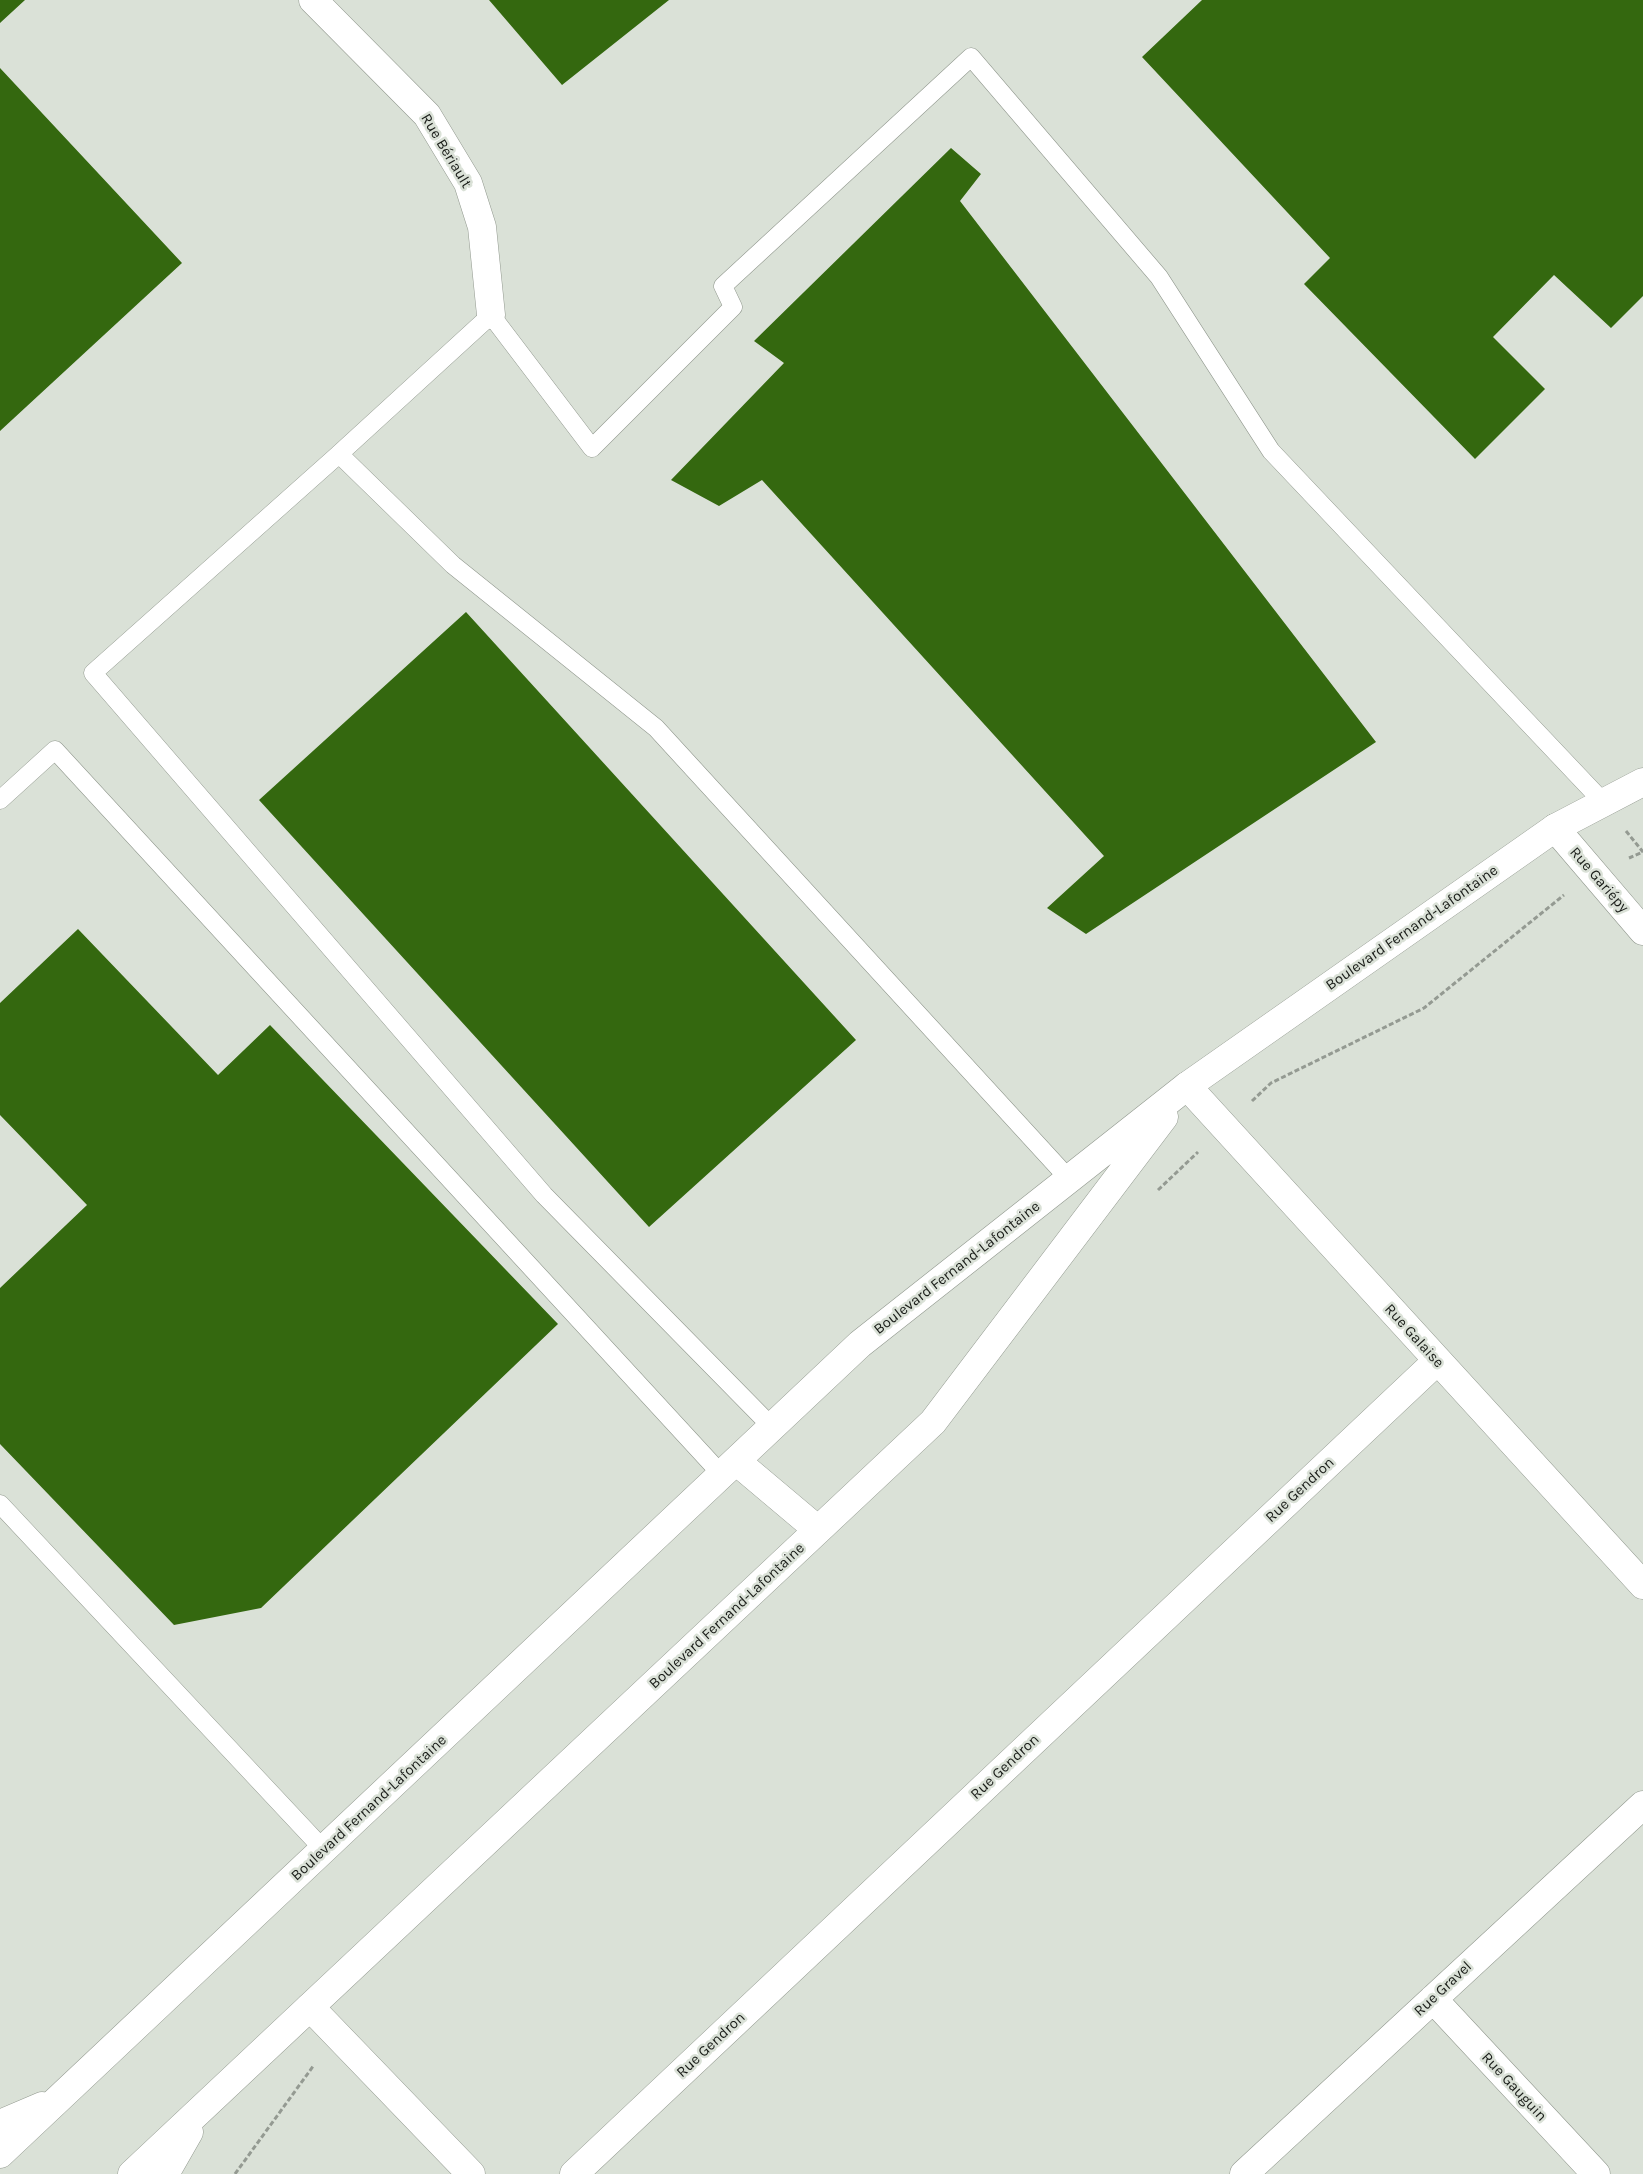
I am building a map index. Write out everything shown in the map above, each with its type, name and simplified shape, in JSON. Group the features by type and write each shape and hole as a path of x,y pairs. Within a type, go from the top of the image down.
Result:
{"street":[{"name":"Rue Bériault","path":"313,0 427,115 468,183 482,228 491,315"},
{"name":"Boulevard Fernand-Lafontaine","path":"0,2154 860,1344 1187,1086 1555,828 1643,782"},
{"name":"Rue Gariépy","path":"1555,828 1643,931"},
{"name":"Boulevard Fernand-Lafontaine","path":"132,2174 933,1422 1187,1086"},
{"name":"Rue Galaise","path":"1187,1086 1643,1585"},
{"name":"Rue Gendron","path":"574,2174 1437,1361"},
{"name":"Boulevard Fernand-Lafontaine","path":"729,1468 818,1530"},
{"name":"Rue Gravel","path":"1244,2174 1643,1805"},
{"name":"Rue Gauguin","path":"1433,1999 1596,2174"},
{"path":"310,2007 471,2174"},
{"path":"0,2124 61,2097"},
{"path":"165,2174 202,2109"}],"lane":[{"path":"772,1427 544,1195 93,673 339,454 491,315 592,448 733,307 722,286 971,58 1159,277 1271,451 1604,804"},
{"path":"339,454 453,565 656,728 1069,1179"},
{"path":"0,800 55,750 729,1468"},
{"path":"0,1504 324,1850"}],"building":[{"path":"0,0 25,0 0,23"},
{"path":"489,0 669,0 562,85"},
{"path":"1202,0 1643,0 1643,296 1611,328 1554,275 1493,337 1545,389 1475,459 1304,284 1330,258 1142,57"},
{"path":"0,68 182,263 0,431"},
{"path":"951,148 981,174 960,201 1376,742 1086,934 1047,908 1104,856 762,480 719,506 671,480 784,363 754,341"},
{"path":"466,612 856,1040 649,1227 259,800"},
{"path":"78,929 218,1075 270,1025 558,1324 261,1608 174,1625 0,1444 0,1288 87,1205 0,1115 0,1003"}]}
